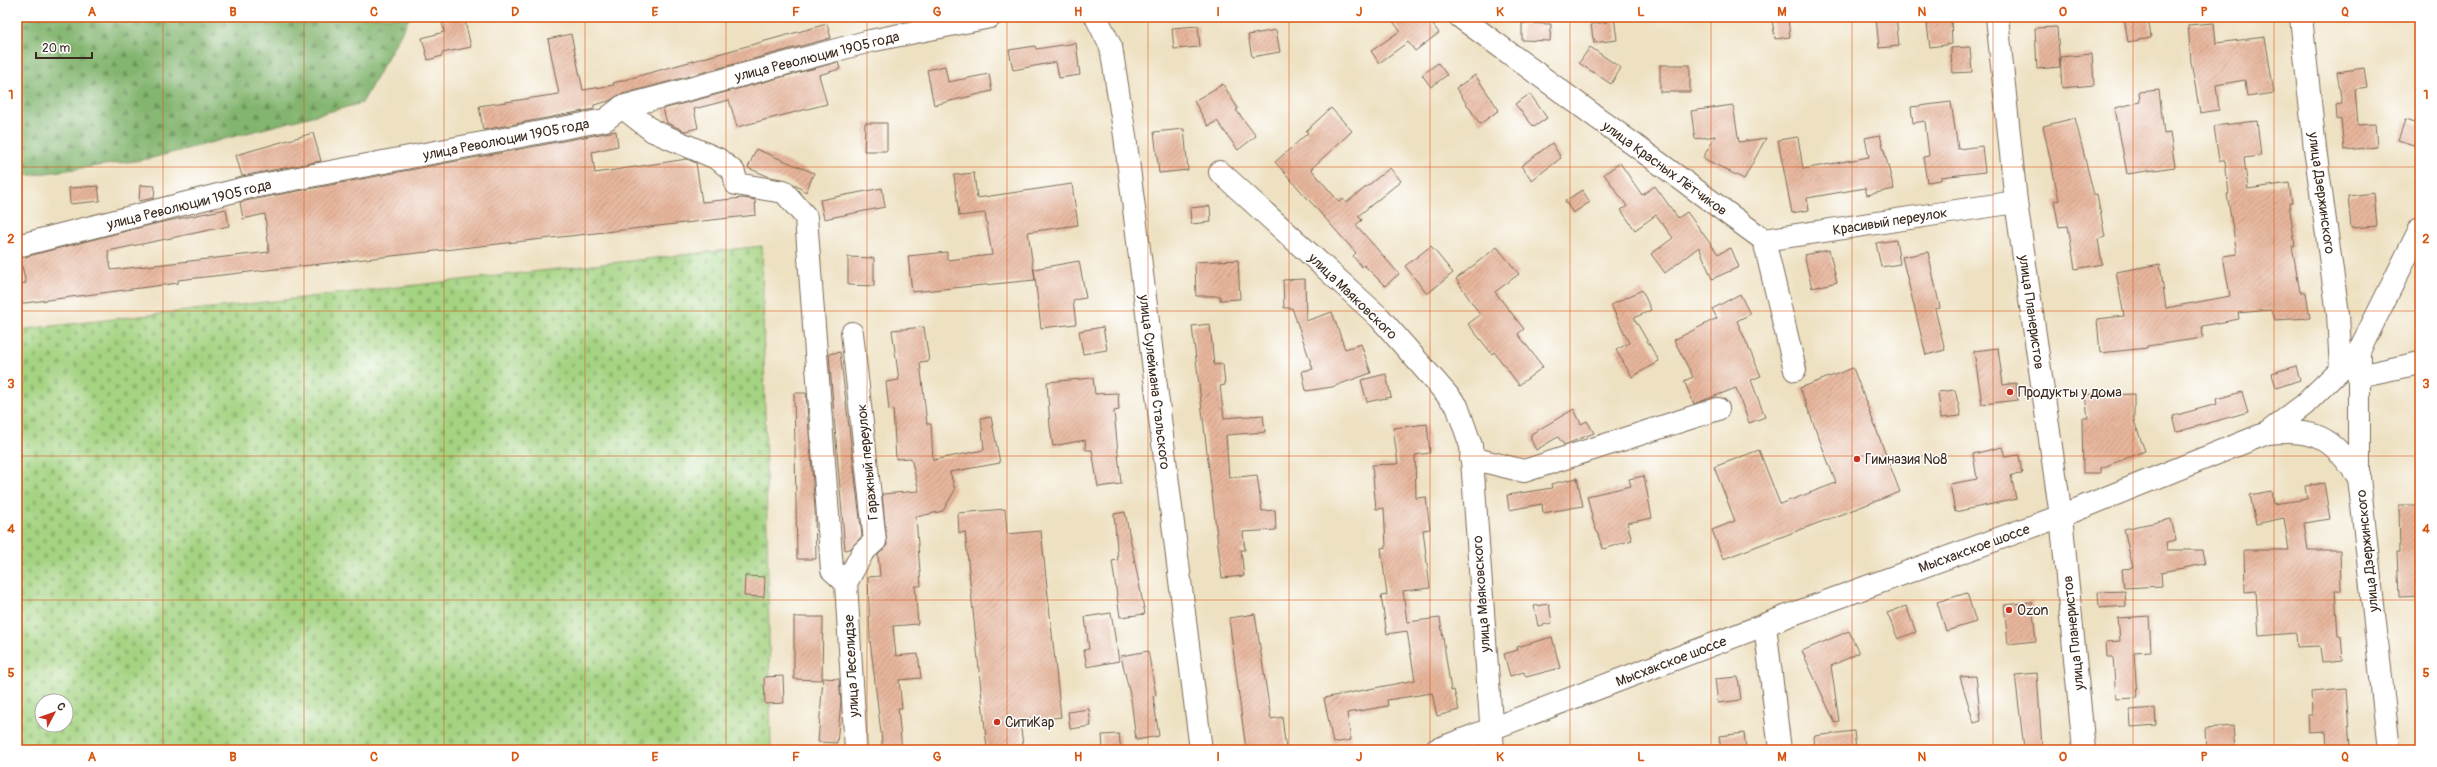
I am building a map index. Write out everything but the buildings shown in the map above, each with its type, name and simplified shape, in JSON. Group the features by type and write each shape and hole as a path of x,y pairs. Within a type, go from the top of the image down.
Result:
{"street":[{"name":"улица Революции 1905 года","path":"17,246 246,188 605,120 622,107 870,41 990,17"},
{"name":"улица Сулеймана Стальского","path":"1096,17 1112,47 1125,136 1201,750"},
{"name":"улица Красных Лётчиков","path":"1460,17 1764,240"},
{"name":"улица Планеристов","path":"1997,17 2016,202 2061,516 2084,750"},
{"name":"улица Дзержинского","path":"2301,17 2316,149 2338,314 2350,373 2358,478 2389,750"},
{"path":"622,107 653,131 718,159 734,172 736,184 784,192 806,217 832,570 846,583"},
{"name":"улица Маяковского","path":"1220,172 1380,318 1457,406 1471,446 1491,740"},
{"name":"Красивый переулок","path":"1764,240 2016,202"},
{"name":"улица Дзержинского","path":"2350,373 2359,351 2420,229"},
{"path":"1764,240 1795,370"},
{"name":"Гаражный переулок","path":"846,583 864,552 875,541 852,332"},
{"path":"2350,373 2420,363"},
{"name":"Мысхакское шоссе","path":"1436,750 1491,740 1765,625 2061,516 2267,433 2350,373"},
{"path":"1472,458 1524,471 1718,409"},
{"path":"2267,433 2297,431 2329,442 2343,454 2358,478"},
{"name":"улица Леселидзе","path":"846,583 856,750"},
{"path":"1765,625 1780,750"}],"green space":[{"path":"17,17 410,17 362,103 148,159 17,177"},
{"path":"762,246 771,750 17,750 17,330"}],"place":[{"name":"Продукты у дома","path":"2010,392"},
{"name":"Гимназия №8","path":"1857,459"},
{"name":"Ozon","path":"2009,610"},
{"name":"СитиКар","path":"997,722"}]}
